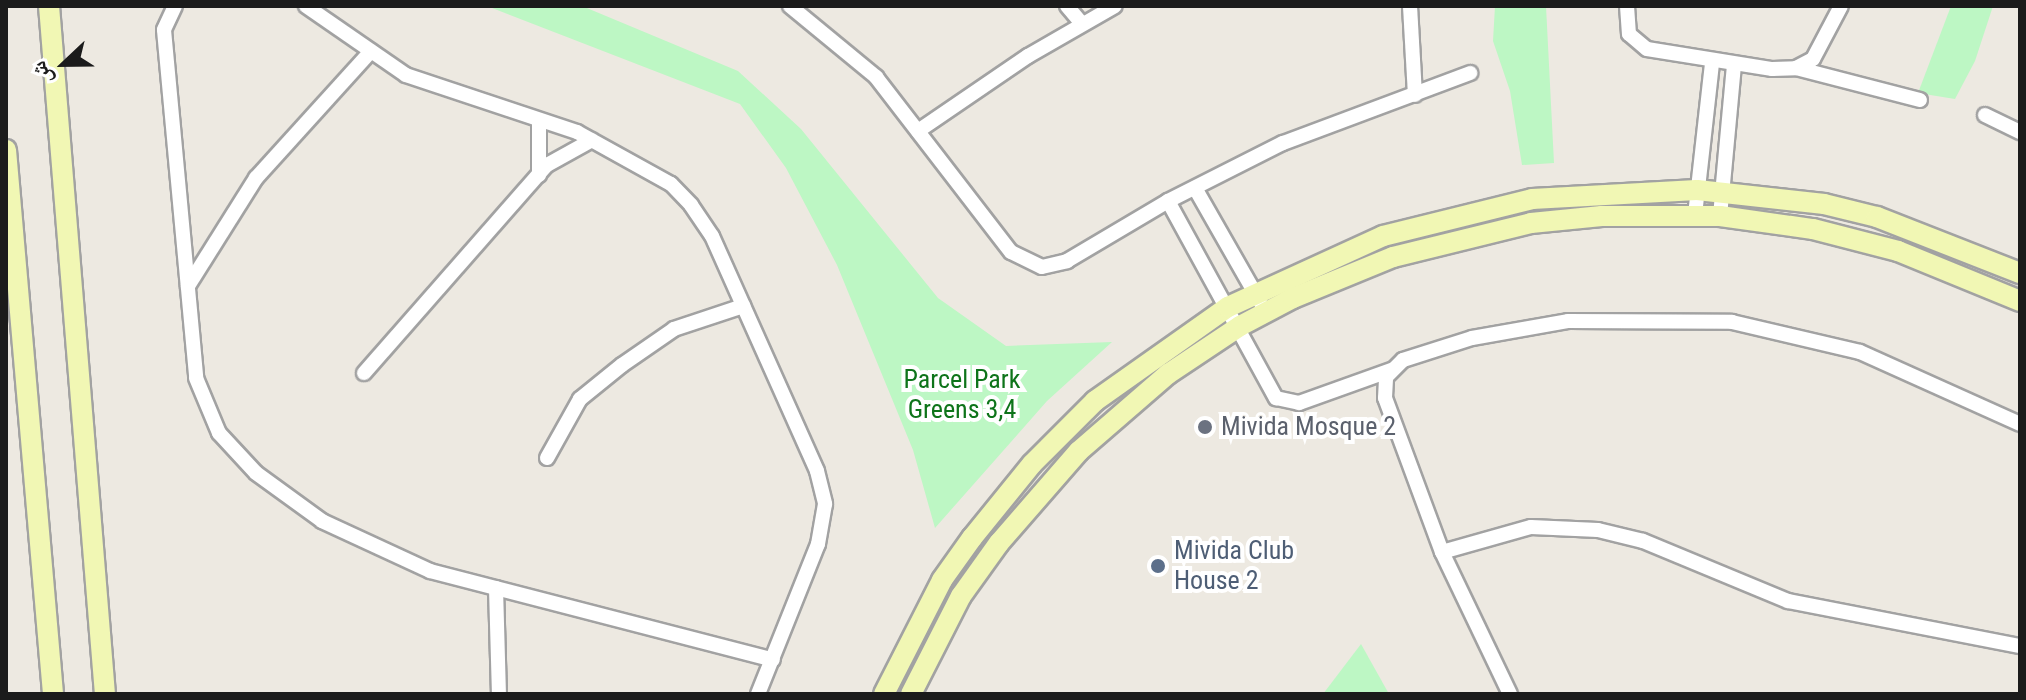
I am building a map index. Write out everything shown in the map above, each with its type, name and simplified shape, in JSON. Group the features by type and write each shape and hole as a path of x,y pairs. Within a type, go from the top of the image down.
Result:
{"street":[{"path":"49,6 105,694"},
{"path":"175,6 164,30 196,378 219,433 256,473 322,521 430,571 773,660"},
{"path":"306,6 406,75 592,140 671,184 691,205 743,306 817,471 825,504 818,544 758,694"},
{"path":"790,6 854,54 918,131 999,239 1031,265 1067,261 1168,201 1283,143 1470,73"},
{"path":"1067,6 1082,24"},
{"path":"918,131 1082,24 1115,6"},
{"path":"1410,6 1415,95"},
{"path":"1627,6 1626,22 1636,44 1712,63 1796,68 1920,100"},
{"path":"1796,68 1813,59 1825,44 1841,6"},
{"path":"188,286 256,178 371,51"},
{"path":"1695,215 1712,63"},
{"path":"1720,216 1734,66"},
{"path":"1985,115 2020,132"},
{"path":"539,120 539,175"},
{"path":"364,373 539,175 566,150 592,140"},
{"path":"6,150 53,694"},
{"path":"1195,188 1267,312"},
{"path":"884,694 942,580 1032,464 1095,401 1228,307 1383,236 1484,207 1587,192 1697,190 1824,204 1877,217 2020,273"},
{"path":"1168,201 1240,326 1269,389 1286,403 1391,370 1403,360 1441,347 1536,325 1633,318 1732,322 1860,352 2020,424"},
{"path":"911,694 961,596 1032,502 1135,400 1240,326 1345,275 1452,240 1531,223 1602,216 1695,215 1813,229 1898,251 2020,301"},
{"path":"547,458 580,399 622,365 674,329 743,306"},
{"path":"1391,370 1385,398 1442,552 1510,694"},
{"path":"1442,552 1531,527 1598,530 1643,541 1788,601 2020,646"},
{"path":"496,588 499,694"}],"green space":[{"name":"Parcel Park Greens 3,4","path":"487,6 582,6 738,71 801,129 938,298 1006,346 1112,342 1047,401 935,528 913,450 837,265 786,168 740,104"},
{"path":"1495,6 1546,6 1554,163 1522,165 1510,91 1493,41"},
{"path":"1951,6 1993,6 1975,61 1955,99 1918,93"},
{"path":"1361,644 1389,694 1323,694"}],"place":[{"name":"Mivida Mosque 2","path":"1205,427"},
{"name":"Mivida Club House 2","path":"1158,566"}]}
